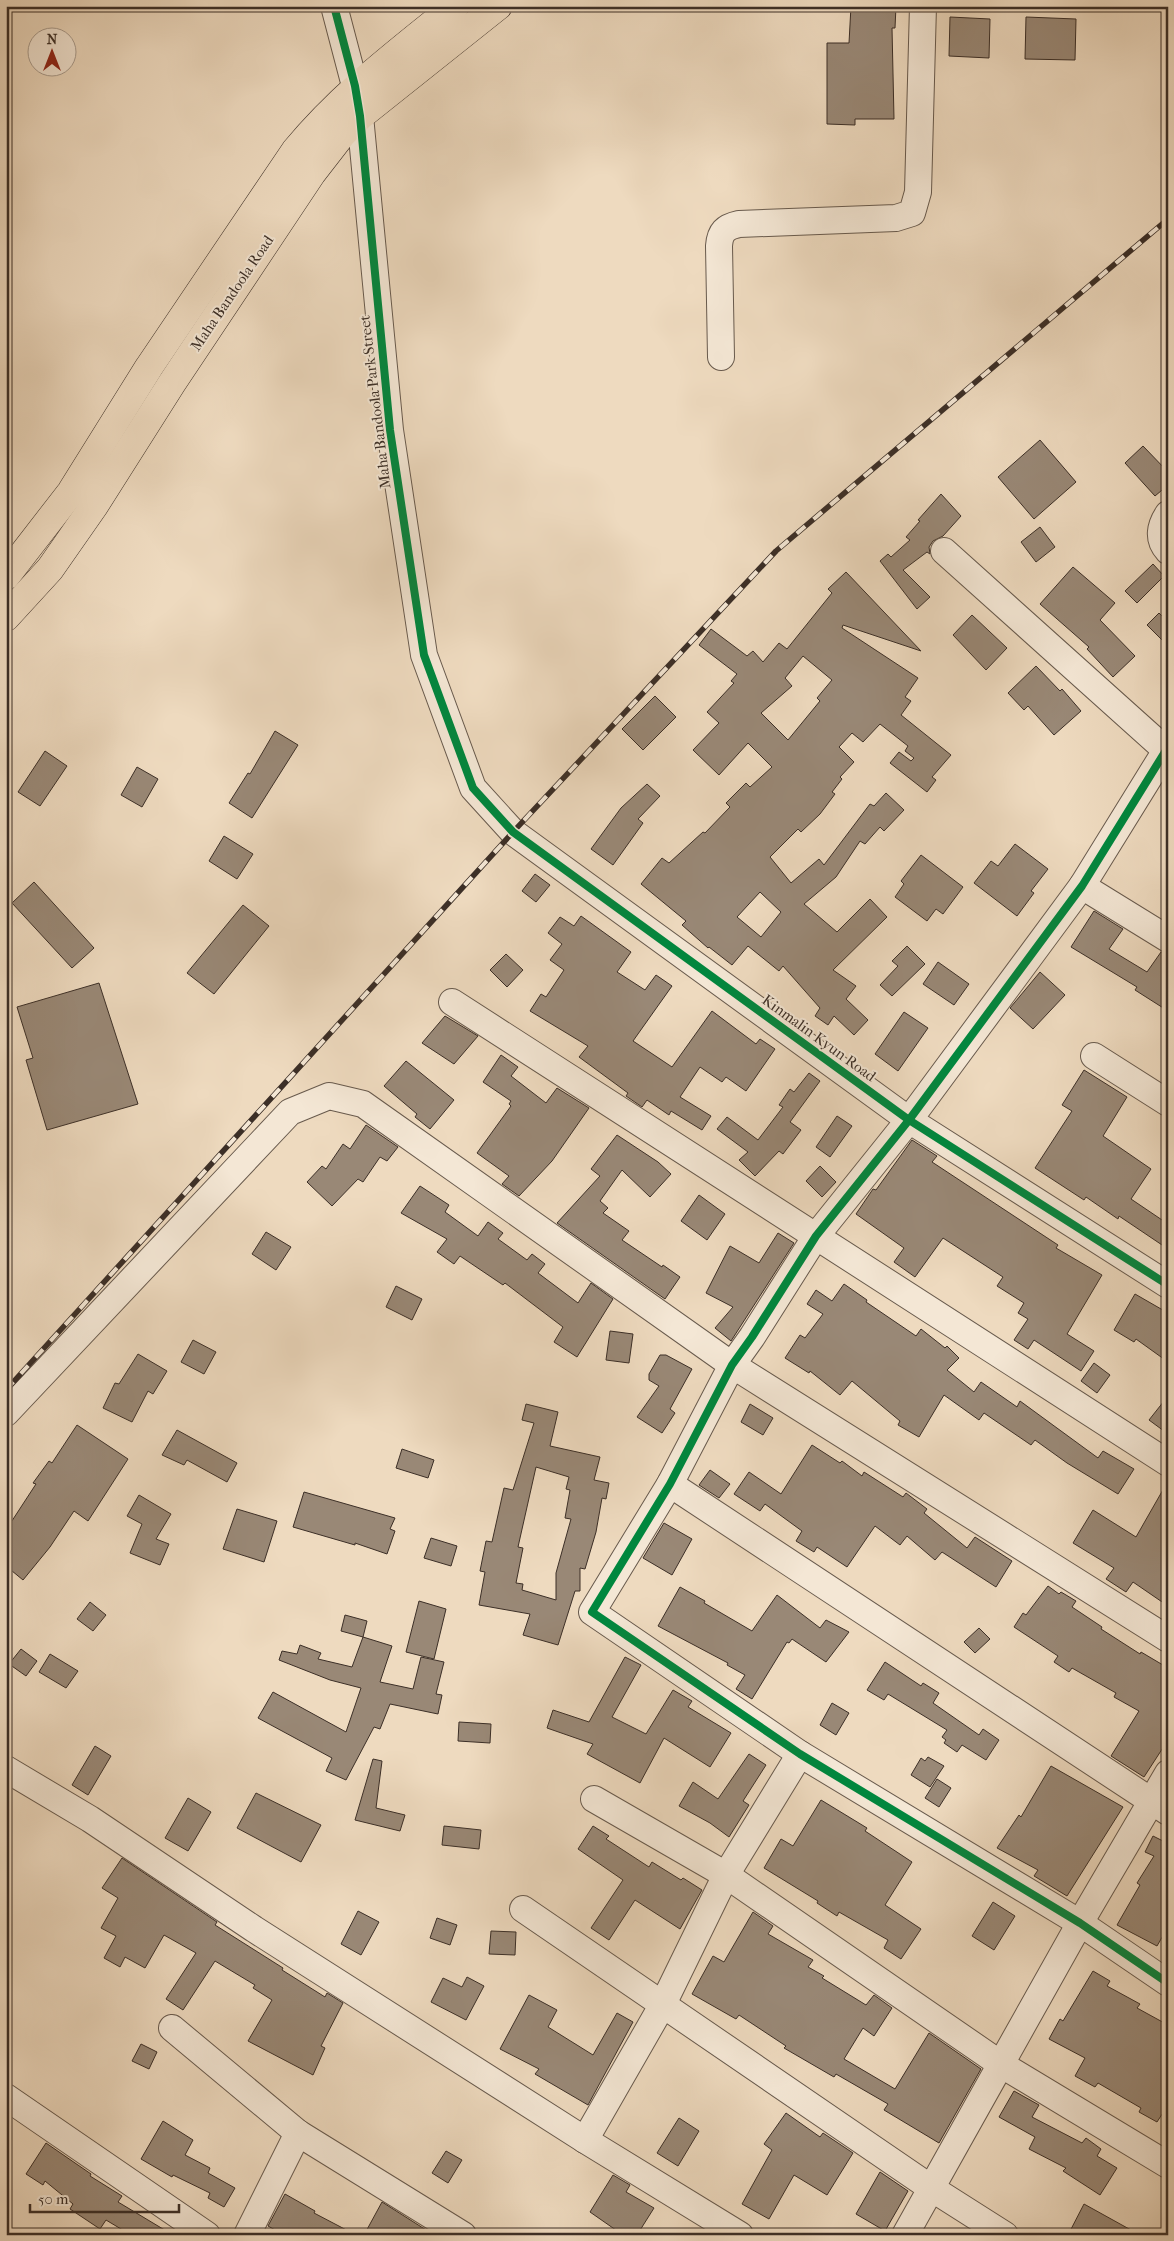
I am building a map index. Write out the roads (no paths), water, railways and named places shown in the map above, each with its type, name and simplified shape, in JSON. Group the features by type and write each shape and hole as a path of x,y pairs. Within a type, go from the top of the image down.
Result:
{"main road":[{"name":"Maha Bandoola Road","path":"6,576 71,492 149,367 295,151 316,125 355,86 455,6"},
{"name":"Maha Bandoola Road","path":"6,617 50,569 94,506 172,383 312,173 343,133 360,116 498,6"}],"street":[{"name":"Maha Bandoola Park Street","path":"334,6 355,86 360,116 390,430 424,655 473,788"},
{"path":"721,357 719,246 720,234 728,226 896,218 912,213 918,192 923,6"},
{"path":"1168,514 1160,525 1161,538 1168,551"},
{"path":"944,551 1167,750 1082,886 909,1120 816,1236 732,1366 670,1484 592,1612 800,1754 1080,1924 1168,1983"},
{"name":"Kinmalin Kyun Road","path":"473,788 513,832 909,1120 1168,1285"},
{"path":"1082,886 1168,939"},
{"path":"452,1002 1168,1464"},
{"path":"1094,1056 1168,1103"},
{"path":"6,1413 290,1112 330,1096 363,1104 732,1366 1168,1639"},
{"path":"670,1484 1159,1807"},
{"path":"585,2140 663,2004 726,1874 800,1754"},
{"path":"6,1769 90,1819 254,1929 585,2140 740,2235"},
{"path":"904,2235 1002,2065 1080,1924 1159,1807 1168,1773"},
{"path":"594,1798 726,1874 1002,2065 1168,2166"},
{"path":"523,1909 931,2188 1005,2235"},
{"path":"172,2028 298,2133 462,2235"},
{"path":"6,2098 207,2235"},
{"path":"247,2235 298,2133"}],"railway":[{"path":"6,1390 513,832 776,551 1168,219"}]}
